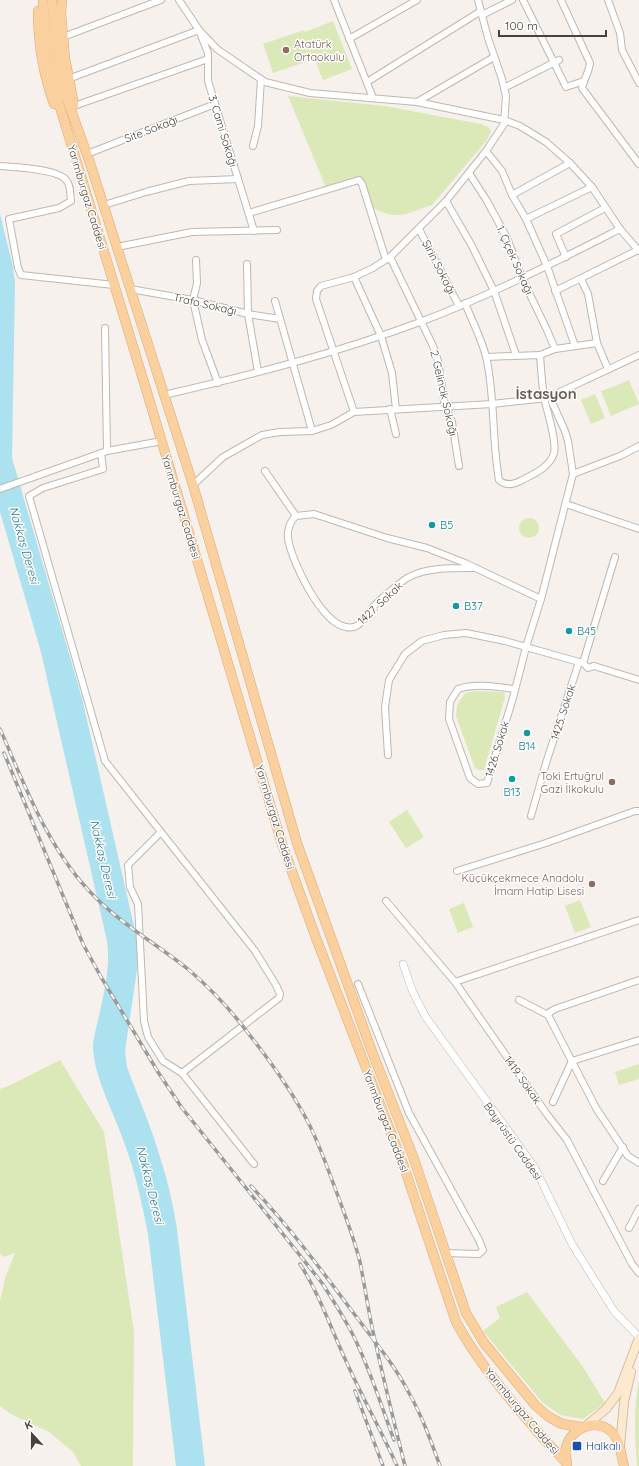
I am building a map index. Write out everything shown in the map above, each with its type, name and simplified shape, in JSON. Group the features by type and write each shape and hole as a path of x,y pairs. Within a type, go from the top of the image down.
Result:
{"main road":[{"path":"38,0 40,43 47,85 55,107 67,130"},
{"path":"43,0 46,45 52,78 67,130"},
{"name":"Yarımburgaz Caddesi","path":"52,0 55,39 63,88 104,205 193,485 297,843 371,1049 414,1159 466,1313 484,1343 540,1410 562,1424 584,1426 598,1425 608,1429 616,1436 620,1450"},
{"path":"62,0 63,37 68,79 74,106 74,116"},
{"name":"Yarımburgaz Caddesi","path":"67,130 162,441 282,844 316,938 403,1164 456,1322 468,1345 498,1384 543,1438 568,1465"},
{"path":"149,399 164,395"},
{"path":"433,1256 445,1252"},
{"path":"568,1465 565,1454 567,1443 573,1434 606,1409 618,1393 639,1337"},
{"path":"617,1466 627,1385 639,1351"},
{"path":"620,1450 624,1466"}],"street":[{"path":"63,37 161,0"},
{"path":"179,0 199,30 217,49 265,82 310,93 332,96 417,102 504,120 520,126 546,142 570,163 592,187 620,229 638,251 555,291"},
{"path":"334,0 373,98"},
{"path":"349,39 417,0"},
{"path":"354,412 316,299 317,290 321,286 354,277 373,268 388,258 446,201 470,173 504,124 506,96 478,0"},
{"path":"367,82 482,13 512,0"},
{"path":"523,0 556,62 566,87 584,81"},
{"path":"561,0 590,63 589,71 582,88 639,164"},
{"path":"608,0 620,33 622,50 639,83"},
{"path":"68,79 199,30"},
{"name":"3. Cami Sokağı","path":"199,30 208,53 208,81 254,231"},
{"path":"417,102 494,57"},
{"path":"74,106 208,59"},
{"path":"504,88 556,62"},
{"path":"254,146 258,126 261,79"},
{"name":"Site Sokağı","path":"87,154 215,104"},
{"path":"486,151 502,171 512,195 526,219 547,266 575,346"},
{"path":"512,195 570,163"},
{"path":"0,166 35,169 61,176 66,180 70,187 71,201 59,208 9,219 18,268 22,276 114,285"},
{"name":"1. Çiçek Sokağı","path":"470,173 507,238 522,278 555,349"},
{"path":"104,205 189,181 238,179"},
{"name":"2. Gelincik Sokağı","path":"249,213 359,180 388,258 433,346 445,406 452,422 459,466"},
{"path":"526,219 592,187"},
{"path":"446,201 472,246 494,291 516,355"},
{"path":"566,257 556,234 605,208"},
{"name":"Şirin Sokağı","path":"419,229 462,304 486,357 492,404 496,458 500,480 504,484 515,484 535,474 548,464 554,452 553,438 544,398"},
{"path":"164,395 218,383 292,363 334,351 421,322 522,278 620,229"},
{"path":"117,247 192,232 277,230"},
{"path":"196,260 198,283 192,300 202,340 218,383"},
{"path":"246,264 248,314 258,372"},
{"path":"354,277 381,336 392,373 393,409 396,434"},
{"path":"581,279 588,294 597,342 608,369"},
{"name":"Trafo Sokağı","path":"130,289 192,300 248,314 280,319"},
{"path":"275,301 292,363 305,401 312,431"},
{"path":"105,328 103,469 43,488 30,496 105,761 254,951 276,985 280,994 279,998 182,1073"},
{"path":"486,357 540,355 555,349 597,342"},
{"path":"540,355 544,398"},
{"path":"193,485 223,457 262,435 280,432 312,431 331,425 354,412 492,404 544,398 639,355"},
{"name":"1426. Sokak","path":"515,689 477,685 467,686 458,689 450,702 449,719 470,778 478,784 487,783 515,689 526,647 541,599 573,474 568,441 552,402"},
{"path":"0,489 104,452 162,441"},
{"path":"573,474 620,456 639,446"},
{"path":"265,471 296,516"},
{"path":"566,504 639,529"},
{"name":"1427. Sokak","path":"476,568 429,571 408,578 374,606 358,625 345,627 328,617 305,584 287,537 290,524 296,516 314,514 387,538 427,548 476,568 541,599"},
{"name":"1425. Sokak","path":"531,816 546,763 615,557"},
{"path":"388,755 385,707 389,680 405,654 422,641 444,635 466,634 505,641 581,662 590,661 594,666 639,680"},
{"path":"458,871 546,843 635,811 639,811"},
{"path":"161,832 128,865 130,887 138,904 144,1021 148,1037 163,1061 182,1073 254,1164"},
{"name":"1419. Sokak","path":"386,901 455,982 546,1113 567,1140 639,1273"},
{"path":"455,982 639,920"},
{"name":"Bayırüstü Caddesi","path":"403,964 412,990 425,1016 535,1168 577,1251 614,1311 639,1337"},
{"path":"548,1016 550,1012 555,1009 639,980"},
{"path":"358,984 409,1113 479,1240 482,1250 479,1254 445,1252"},
{"path":"519,1000 548,1016 596,1108 628,1156 639,1162"},
{"path":"553,1102 572,1061 639,1040"},
{"path":"603,1181 623,1147"},
{"path":"629,1228 639,1209"}],"green space":[{"path":"333,21 352,69 323,80 308,43 314,59 273,73 263,44 304,30 305,32"},
{"path":"288,96 385,106 481,124 488,127 491,131 487,140 432,205 406,214 387,214 373,208 361,181 327,190"},
{"path":"629,380 639,404 625,410 615,386"},
{"path":"615,386 625,410 611,416 601,391"},
{"path":"595,394 605,418 591,424 581,400"},
{"path":"529,518 536,521 539,528 536,535 529,538 522,535 519,528 522,521"},
{"path":"474,691 504,692 505,697 484,770 475,768 456,716 457,706 461,699 466,693"},
{"path":"407,810 424,837 406,848 389,822"},
{"path":"580,900 591,927 575,933 565,906"},
{"path":"464,903 473,927 458,933 449,909"},
{"path":"60,1060 104,1132 134,1332 133,1466 81,1466 73,1452 49,1432 11,1414 0,1406 0,1301 5,1278 15,1253 3,1257 0,1253 0,1089"},
{"path":"639,1064 639,1079 619,1085 615,1072"},
{"path":"527,1292 583,1367 605,1403 583,1419 560,1415 542,1402 483,1331 500,1318 496,1307"},
{"path":"639,1380 639,1466 637,1466 635,1412"}],"water":[{"name":"Nakkaş Deresi","path":"0,214 13,267 15,282 12,458 82,698 136,935 138,963 125,1051 127,1067 149,1123 174,1211 205,1466 176,1466 148,1234 132,1167 121,1133 100,1081 94,1055 93,1043 108,966 107,941 41,652 0,512"}],"railway":[{"path":"0,729 40,818 52,840 79,880 118,918 189,970 220,1000 235,1016 265,1055 281,1077 302,1112 324,1159 347,1221 360,1262 371,1322 405,1466"},
{"path":"4,753 83,944 101,977 158,1072 182,1108 322,1283 349,1327 358,1346 394,1440"},
{"path":"251,1186 303,1247 390,1361 418,1411 440,1466"},
{"path":"300,1264 319,1300 352,1374 397,1466"},
{"path":"355,1391 383,1466"}],"place":[{"name":"Atatürk Ortaokulu","path":"286,50"},
{"name":"B5","path":"432,525"},
{"name":"B37","path":"456,606"},
{"name":"B45","path":"569,631"},
{"name":"B14","path":"527,733"},
{"name":"B13","path":"512,779"},
{"name":"Toki Ertuğrul Gazi İlkokulu","path":"612,782"},
{"name":"Küçükçekmece Anadolu İmam Hatip Lisesi","path":"592,884"},
{"name":"Halkalı","path":"577,1446"}],"district":[{"name":"İstasyon","path":"546,394"}]}
